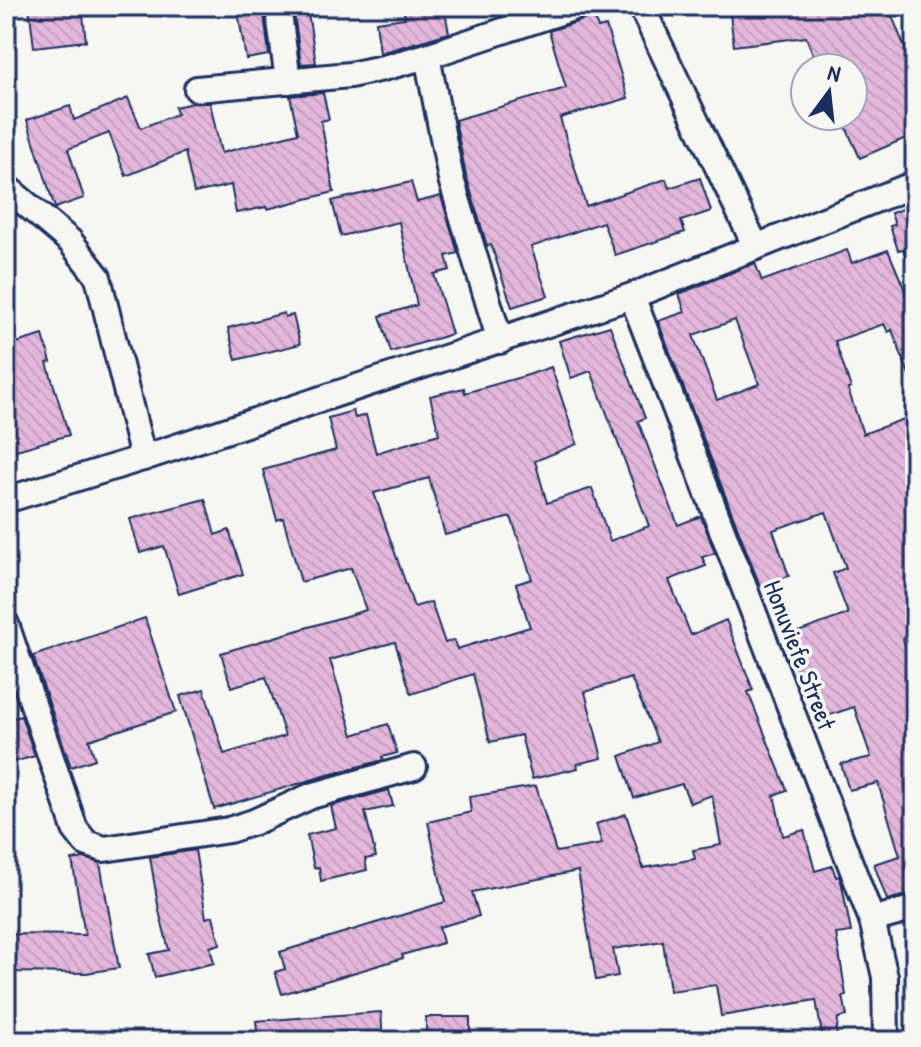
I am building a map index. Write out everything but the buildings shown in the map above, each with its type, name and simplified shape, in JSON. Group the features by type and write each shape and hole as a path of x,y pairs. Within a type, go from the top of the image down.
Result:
{"street":[{"path":"278,6 288,81"},
{"path":"197,89 350,75 383,68 578,6"},
{"path":"641,6 756,247"},
{"path":"427,56 451,179 500,341"},
{"path":"6,500 143,458 632,296 915,184"},
{"path":"6,187 70,241 98,277 143,458"},
{"name":"Honuviefe Street","path":"632,296 872,920 885,977 886,1041"},
{"path":"6,624 75,829 86,843 104,849 229,830 311,796 414,767"},
{"path":"872,920 915,908"}]}
